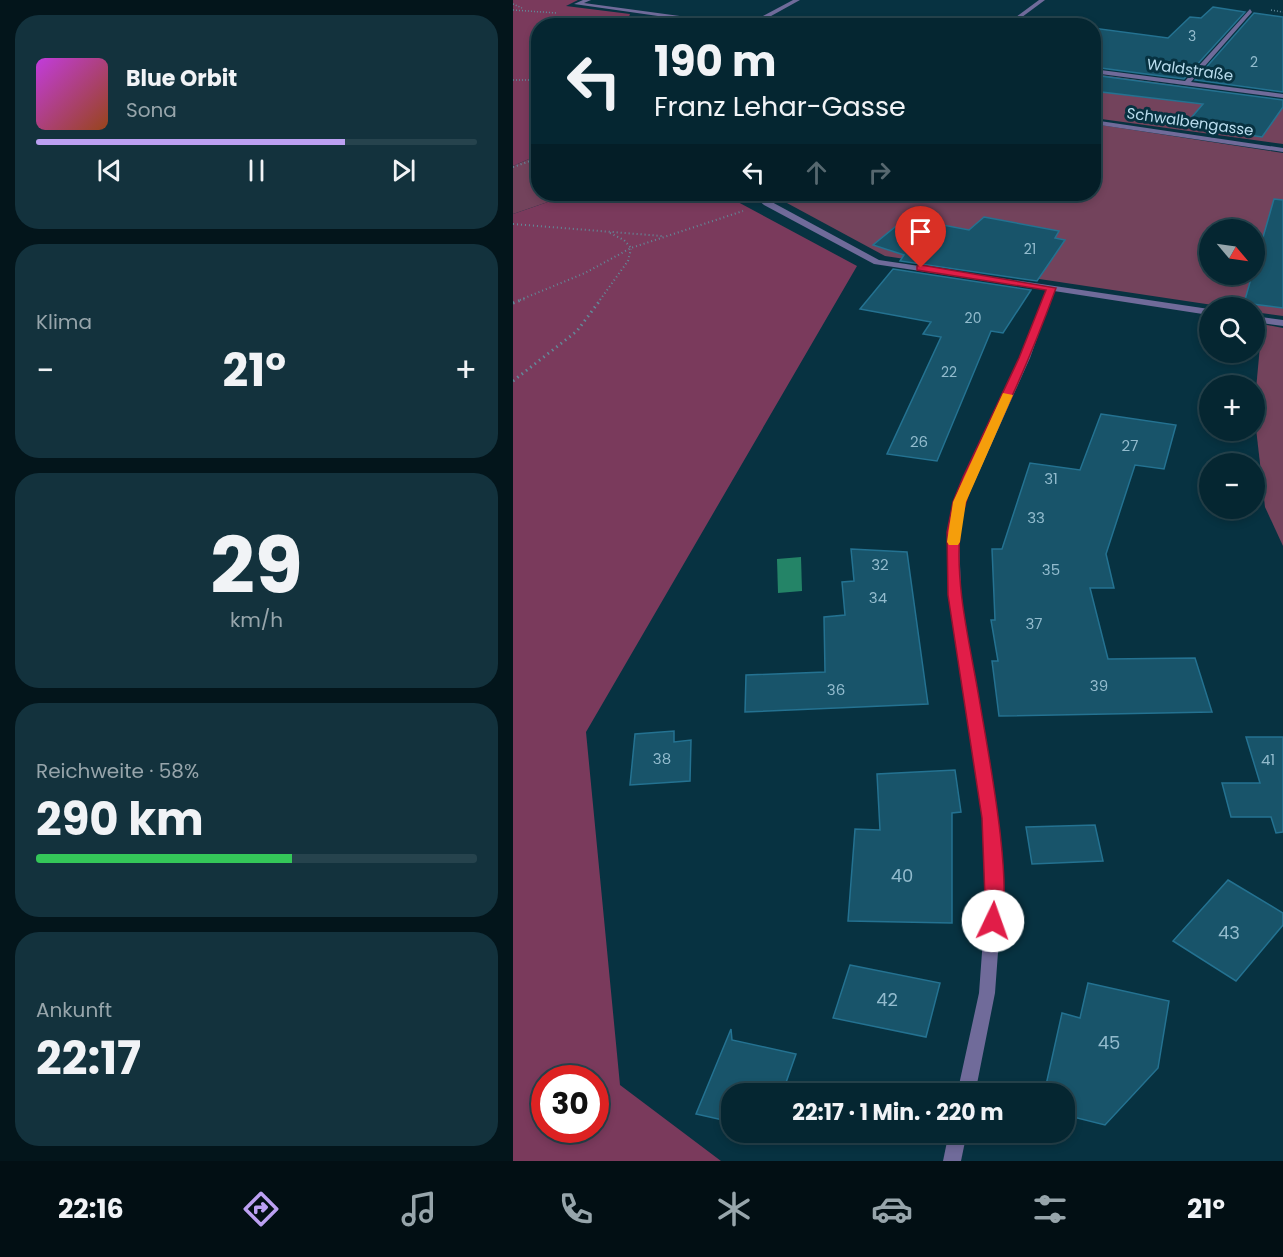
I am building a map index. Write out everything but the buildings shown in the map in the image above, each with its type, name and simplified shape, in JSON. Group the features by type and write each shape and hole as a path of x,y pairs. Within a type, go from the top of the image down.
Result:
{"street":[{"path":"588,0 577,4 685,18"},
{"path":"762,18 797,0"},
{"path":"1017,18 1042,0"},
{"path":"1187,83 1250,11"},
{"name":"Waldstraße","path":"1101,72 1283,96"},
{"name":"Schwalbengasse","path":"1101,123 1283,150"},
{"path":"769,201 877,261 1199,310"},
{"path":"968,1083 987,993 994,898 990,818 955,595 953,532 959,502 1025,358 1051,288"},
{"path":"1265,321 1283,323"},
{"path":"952,1161 956,1143"}],"path":[{"path":"513,4 526,9"},
{"path":"513,80 531,80"},
{"path":"513,167 531,161"},
{"path":"513,303 585,273 631,248 664,236 692,230 757,201"},
{"path":"513,224 664,236"},
{"path":"608,232 624,240 631,248"},
{"path":"513,381 577,331 628,261 631,248"}],"shaded area":[{"path":"513,0 578,0 566,6 630,14 629,18 531,18 531,158 513,166"},
{"path":"1101,75 1283,100 1283,144 1101,119"},
{"path":"1101,125 1283,153 1283,316 1265,314 1265,297 1199,297 1199,303 885,256 783,201 1101,201"},
{"path":"531,158 531,201 551,201 513,214 513,166"},
{"path":"551,201 736,201 857,266 586,732 620,1085 721,1161 513,1161 513,214"},
{"path":"1265,325 1283,328 1283,546 1265,507 1265,453 1259,453 1257,441 1265,441 1265,375 1257,375 1258,363 1265,363"},
{"path":"801,557 802,591 778,593 777,559"}],"slow traffic":[{"path":"953,542 959,502 1007,395"}],"route":[{"path":"921,268 1051,288 1025,358 959,502 953,532 955,595 990,818 993,921"}]}
